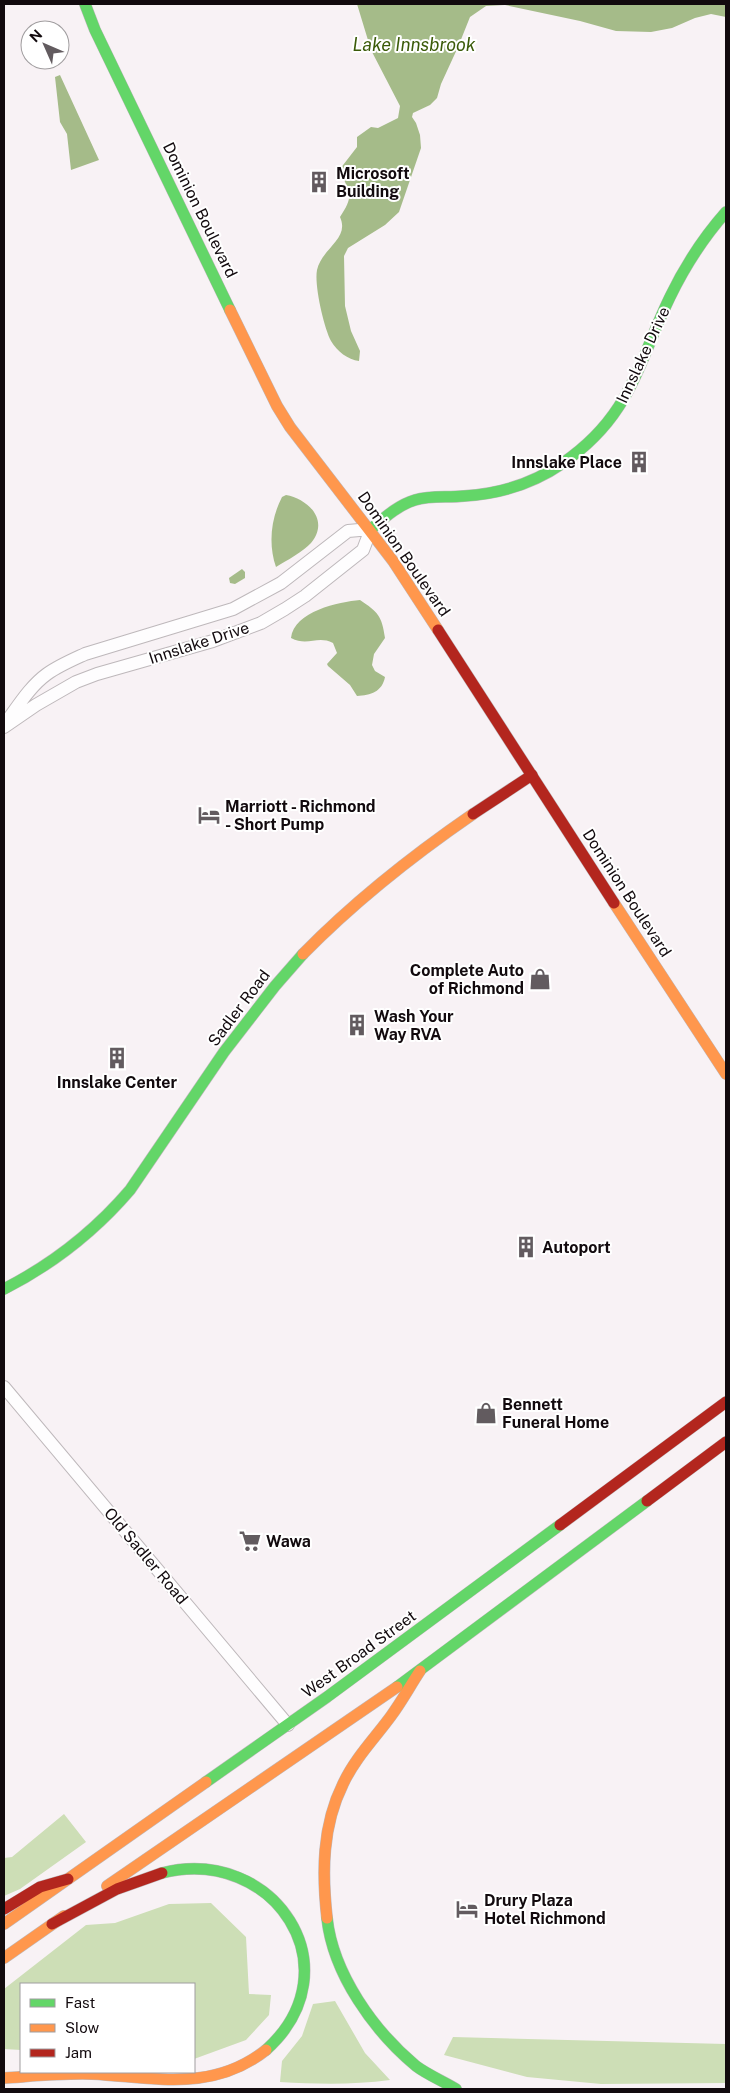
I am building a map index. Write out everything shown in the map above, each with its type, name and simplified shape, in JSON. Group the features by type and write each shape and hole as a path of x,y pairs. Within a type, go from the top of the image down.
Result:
{"main road":[{"name":"Dominion Boulevard","path":"85,4 277,406 302,445 370,529 412,589 726,1074"},
{"name":"Innslake Drive","path":"370,529 389,514 414,501 491,492 525,483 563,463 586,444 603,428 621,405 635,380 670,297 687,265 726,212"},
{"name":"Sadler Road","path":"4,1289 53,1262 90,1233 113,1210 130,1190 263,1000 298,958 332,924 402,864 532,775"},
{"name":"West Broad Street","path":"4,1924 288,1725 425,1626 726,1402"},
{"path":"4,1958 420,1671 726,1442"},
{"path":"420,1671 391,1716 354,1764 338,1794 328,1828 323,1856 324,1900 330,1935 339,1964 352,1994 369,2020 395,2049 432,2077 456,2089"},
{"path":"4,2078 82,2074 173,2081 212,2076 251,2061 275,2042 287,2028 301,2000 304,1985 303,1954 293,1924 277,1901 267,1891 244,1877 230,1872 202,1868 148,1876 128,1883 52,1924"},
{"path":"4,1909 40,1887 68,1879"},
{"path":"4,2078 68,2086"}],"street":[{"name":"Innslake Drive","path":"370,529 363,550 286,610 261,623 212,641 97,674 76,682 4,726 33,687 46,674 65,663 85,654 233,609 281,583 348,531 370,529"},
{"name":"Old Sadler Road","path":"4,1387 288,1725"}],"shaded area":[{"path":"64,1814 86,1842 20,1889 4,1896 4,1858 12,1857"},
{"path":"211,1903 246,1937 249,1994 271,1995 269,2015 246,2040 195,2059 195,1983 20,1983 20,2050 4,2049 4,1989 86,1925 115,1923 169,1904"},
{"path":"335,2001 365,2053 390,2080 335,2084 280,2082 282,2061 302,2036 313,2004"},
{"path":"453,2037 726,2044 726,2083 601,2084 527,2077 444,2055"}],"water":[{"name":"Lake Innsbrook","path":"357,4 726,4 726,17 711,14 695,18 672,28 651,32 616,31 580,21 505,5 486,6 470,17 441,84 437,98 430,105 413,113 412,117 420,135 421,148 399,212 385,225 348,248 344,256 345,306 351,331 360,351 359,361 343,354 331,341 325,327 320,306 316,277 320,262 338,238 342,225 340,217 348,203 348,188 340,169 357,147 357,137 371,127 378,128 398,118 400,106 371,50"},
{"path":"60,75 99,160 71,170 67,134 60,122 55,77"},
{"path":"286,495 294,497 309,506 314,512 318,526 316,534 308,546 276,567 271,540 273,522 278,505 282,497"},
{"path":"242,569 245,572 245,578 235,584 230,583 229,578"},
{"path":"360,600 375,611 381,619 385,638 374,654 372,665 375,671 385,677 384,682 375,692 357,696 350,685 327,664 337,653 333,643 322,640 302,641 291,638 294,629 300,621 309,615 330,606"}],"traffic: fast":[{"path":"85,4 95,30 230,310"},
{"path":"371,529 397,508 415,500 490,493 528,482 563,463 586,445 604,427 618,408 630,388 682,274 702,242 726,212"},
{"path":"4,1289 39,1269 72,1246 102,1220 130,1190 224,1052 275,986 303,954"},
{"path":"397,1687 647,1501"},
{"path":"206,1782 327,1697 560,1525"},
{"path":"162,1873 202,1869 238,1877 268,1895 290,1921 302,1951 303,1984 292,2018 266,2050"},
{"path":"327,1918 338,1960 358,2000 371,2019 400,2052 416,2066 456,2089"}],"traffic: slow":[{"path":"230,310 277,406 290,427 393,561 438,630"},
{"path":"303,954 385,880 473,814"},
{"path":"614,903 726,1074"},
{"path":"327,1918 324,1884 325,1850 327,1833 336,1800 353,1766 395,1710 420,1671"},
{"path":"107,1886 397,1687"},
{"path":"4,1924 206,1782"},
{"path":"4,1958 64,1916"},
{"path":"4,2078 81,2074 160,2079 204,2077 246,2064 266,2050"}],"traffic: jam":[{"path":"438,630 614,903"},
{"path":"473,814 532,775"},
{"path":"560,1525 726,1402"},
{"path":"647,1501 726,1442"},
{"path":"52,1924 117,1889 162,1873"},
{"path":"4,1909 40,1887 68,1879"}],"place":[{"name":"Microsoft Building","path":"319,182"},
{"name":"Innslake Place","path":"639,462"},
{"name":"Marriott - Richmond - Short Pump","path":"209,815"},
{"name":"Complete Auto of Richmond","path":"540,979"},
{"name":"Wash Your Way RVA","path":"357,1025"},
{"name":"Innslake Center","path":"117,1058"},
{"name":"Autoport","path":"526,1247"},
{"name":"Bennett Funeral Home","path":"486,1413"},
{"name":"Wawa","path":"250,1541"},
{"name":"Drury Plaza Hotel Richmond","path":"467,1909"}]}
